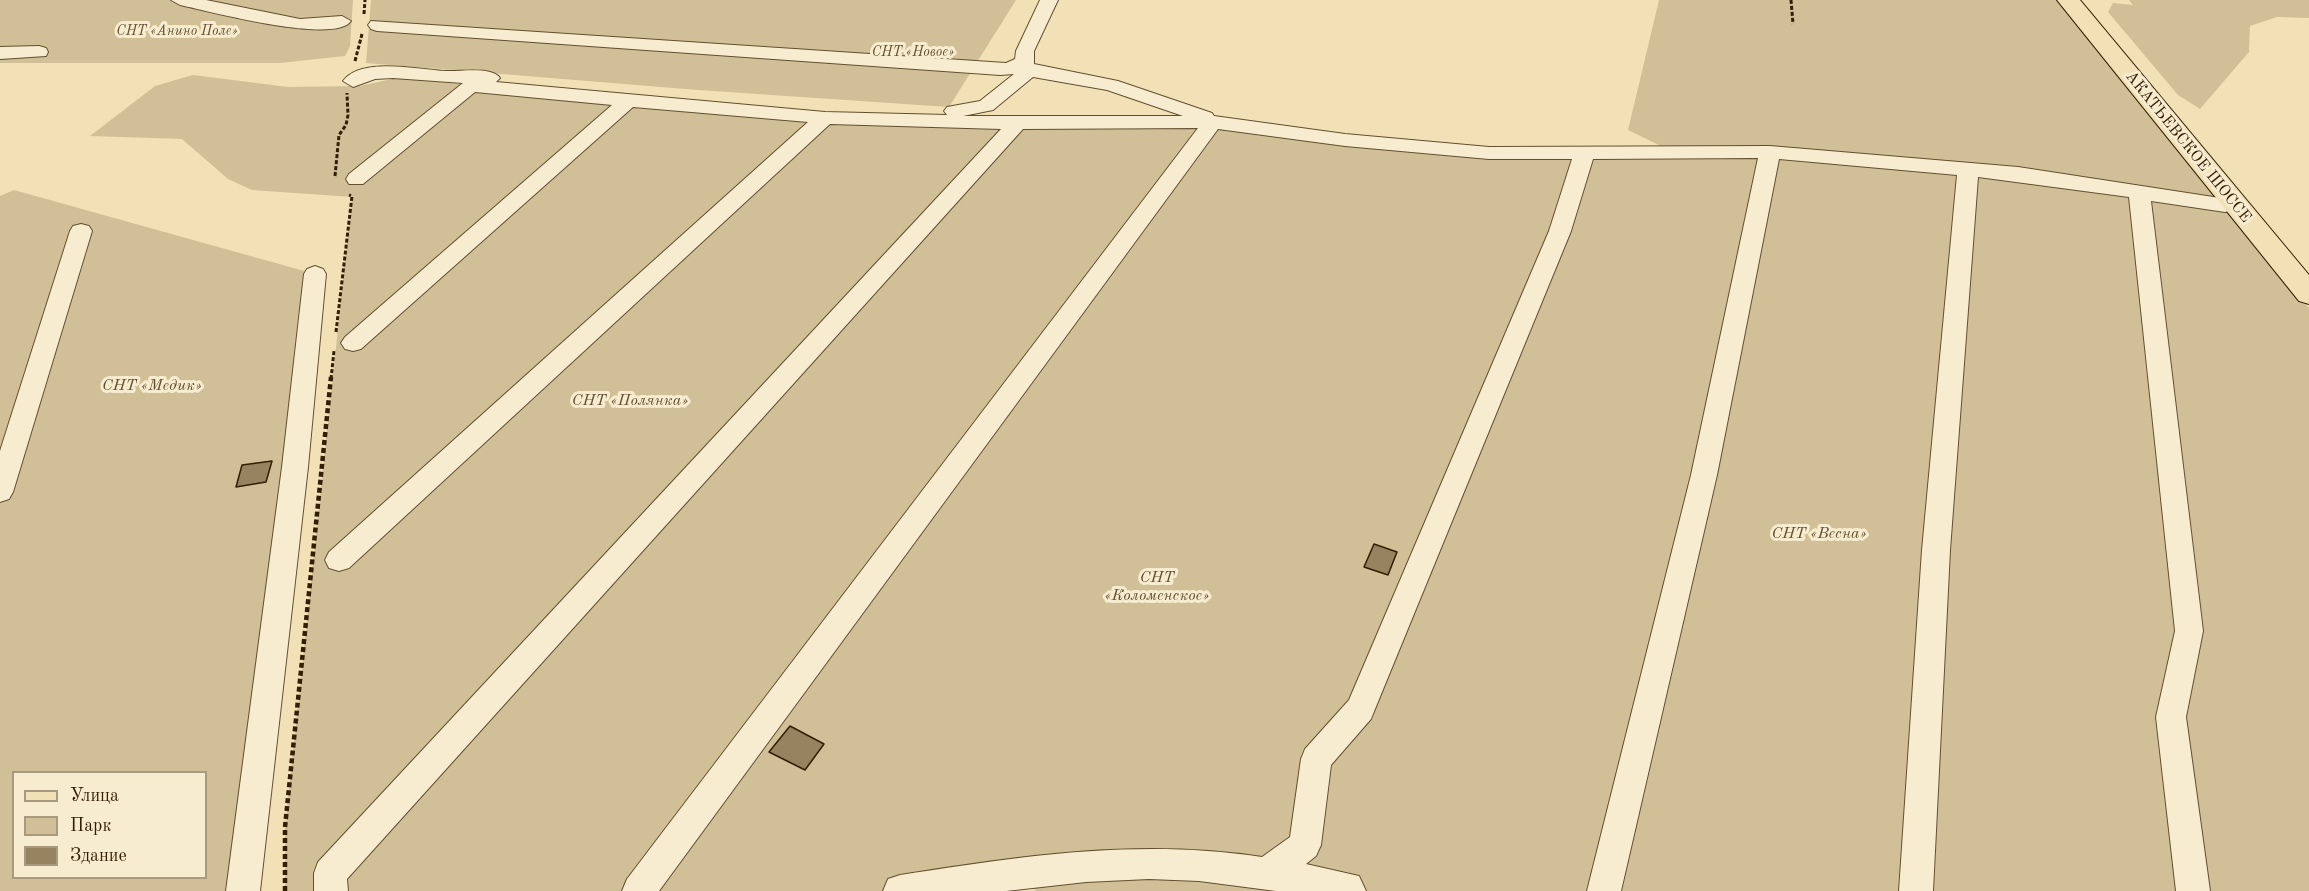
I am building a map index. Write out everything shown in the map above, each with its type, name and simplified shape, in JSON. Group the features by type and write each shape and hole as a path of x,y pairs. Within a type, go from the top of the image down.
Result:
{"main road":[{"name":"АКАТЬЕВСКОЕ ШОССЕ","path":"2068,0 2309,294"}],"street":[{"path":"180,0 300,25 342,21"},
{"path":"1027,66 1025,51 1049,0"},
{"path":"377,25 1000,69 1027,66 1111,85 1198,113 1213,122"},
{"path":"0,53 39,52"},
{"path":"353,81 376,73 405,71 433,76 465,75 828,108 961,111 987,106 1027,66"},
{"path":"349,186 471,86 825,118 1017,123 1213,122 1345,140 1489,153 1584,155 1770,152 2018,174 2225,205"},
{"path":"341,341 629,100"},
{"path":"339,560 825,118"},
{"path":"639,891 1213,122"},
{"path":"331,891 330,873 1017,123"},
{"path":"1604,891 1704,475 1770,152"},
{"path":"1268,872 1305,844 1316,759 1360,708 1560,231 1584,155"},
{"path":"1916,891 1935,550 1968,169"},
{"path":"2139,192 2189,632 2171,717 2193,891"},
{"path":"0,492 81,231"},
{"path":"243,891 295,467 315,274"},
{"path":"900,891 1008,874 1149,863 1268,872 1347,888 1349,891"}],"path":[{"path":"335,181 339,135 346,125 348,115 347,93 353,81 352,66 361,45 365,0"},
{"path":"1791,0 1792,24"},
{"path":"285,891 285,827 341,341 344,260 352,196 349,186"}],"green space":[{"name":"СНТ «Анино Поле»","path":"0,0 353,0 350,46 345,56 280,63 0,63"},
{"name":"СНТ «Новое»","path":"371,0 1016,0 949,107 698,90 366,63"},
{"path":"1659,0 2057,0 2309,308 2309,891 1037,891 1008,874 900,891 285,891 285,827 352,197 252,190 228,179 182,139 90,136 155,86 193,75 288,87 359,86 397,78 825,118 1213,122 1489,153 1675,153 1628,130"},
{"path":"2129,0 2309,0 2309,18 2277,17 2250,26 2249,52 2200,109 2178,95 2108,12 2113,3 2133,5"},
{"name":"СНТ «Медик»","path":"14,190 315,274 243,891 0,891 0,196"}],"building":[{"path":"272,461 266,482 236,487 242,465"},
{"path":"1374,544 1397,552 1388,575 1364,567"},
{"path":"790,726 824,744 805,770 769,752"}],"park label":[{"name":"СНТ «Полянка»","path":"630,401"},
{"name":"СНТ «Весна»","path":"1819,534"},
{"name":"СНТ «Коломенское»","path":"1157,587"}]}
